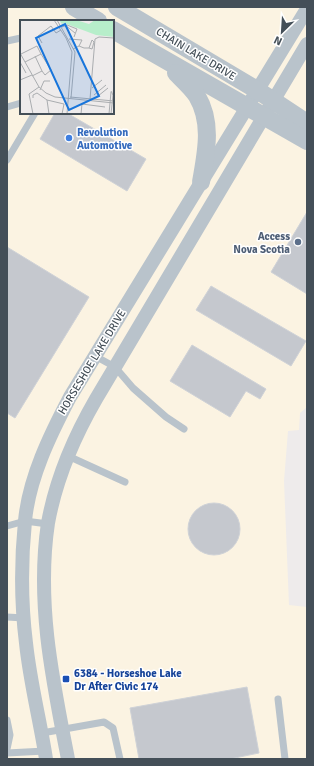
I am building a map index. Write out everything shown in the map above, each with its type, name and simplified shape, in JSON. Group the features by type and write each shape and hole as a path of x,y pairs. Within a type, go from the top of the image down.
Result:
{"street":[{"path":"74,7 92,20"},
{"name":"CHAIN LAKE DRIVE","path":"117,7 257,90 307,122"},
{"name":"HORSESHOE LAKE DRIVE","path":"46,755 35,703 24,618 23,581 25,521 33,484 52,431 70,397 307,9"},
{"name":"CHAIN LAKE DRIVE","path":"114,31 307,141"},
{"name":"HORSESHOE LAKE DRIVE","path":"68,759 51,673 45,614 45,577 48,524 54,496 68,456 85,417 307,44"},
{"path":"165,60 197,96 205,116 208,137 201,182"},
{"path":"142,280 160,291"}],"lane":[{"path":"7,41 20,38"},
{"path":"7,107 20,103"},
{"path":"7,160 34,114"},
{"path":"95,356 115,367 139,393 184,429"},
{"path":"68,456 125,482"},
{"path":"7,526 25,521 48,524"},
{"path":"7,617 24,618"},
{"path":"278,699 286,759"},
{"path":"7,720 10,736 7,749"},
{"path":"42,733 62,728 104,722 113,728 120,759"},
{"path":"7,753 46,755"}],"shaded area":[{"path":"7,7 307,7 307,407 300,413 299,430 288,431 284,481 289,605 307,607 307,759 7,759"}],"building":[{"path":"54,114 69,114 146,159 127,191 40,139"},
{"name":"Access Nova Scotia","path":"307,212 307,294 271,272"},
{"path":"7,247 89,297 15,418 7,413"},
{"path":"211,286 306,341 291,366 196,310"},
{"path":"192,345 266,389 260,399 246,391 230,417 170,381"},
{"path":"214,503 224,505 232,511 238,519 240,529 238,539 232,547 224,553 214,555 204,553 196,547 190,539 188,529 190,519 196,511 204,505"},
{"path":"247,687 259,753 230,759 139,759 130,708"}],"place":[{"name":"Revolution Automotive","path":"69,138"},
{"name":"Access Nova Scotia","path":"298,242"},
{"name":"6384 - Horseshoe Lake Dr After Civic 174","path":"66,679"}]}
